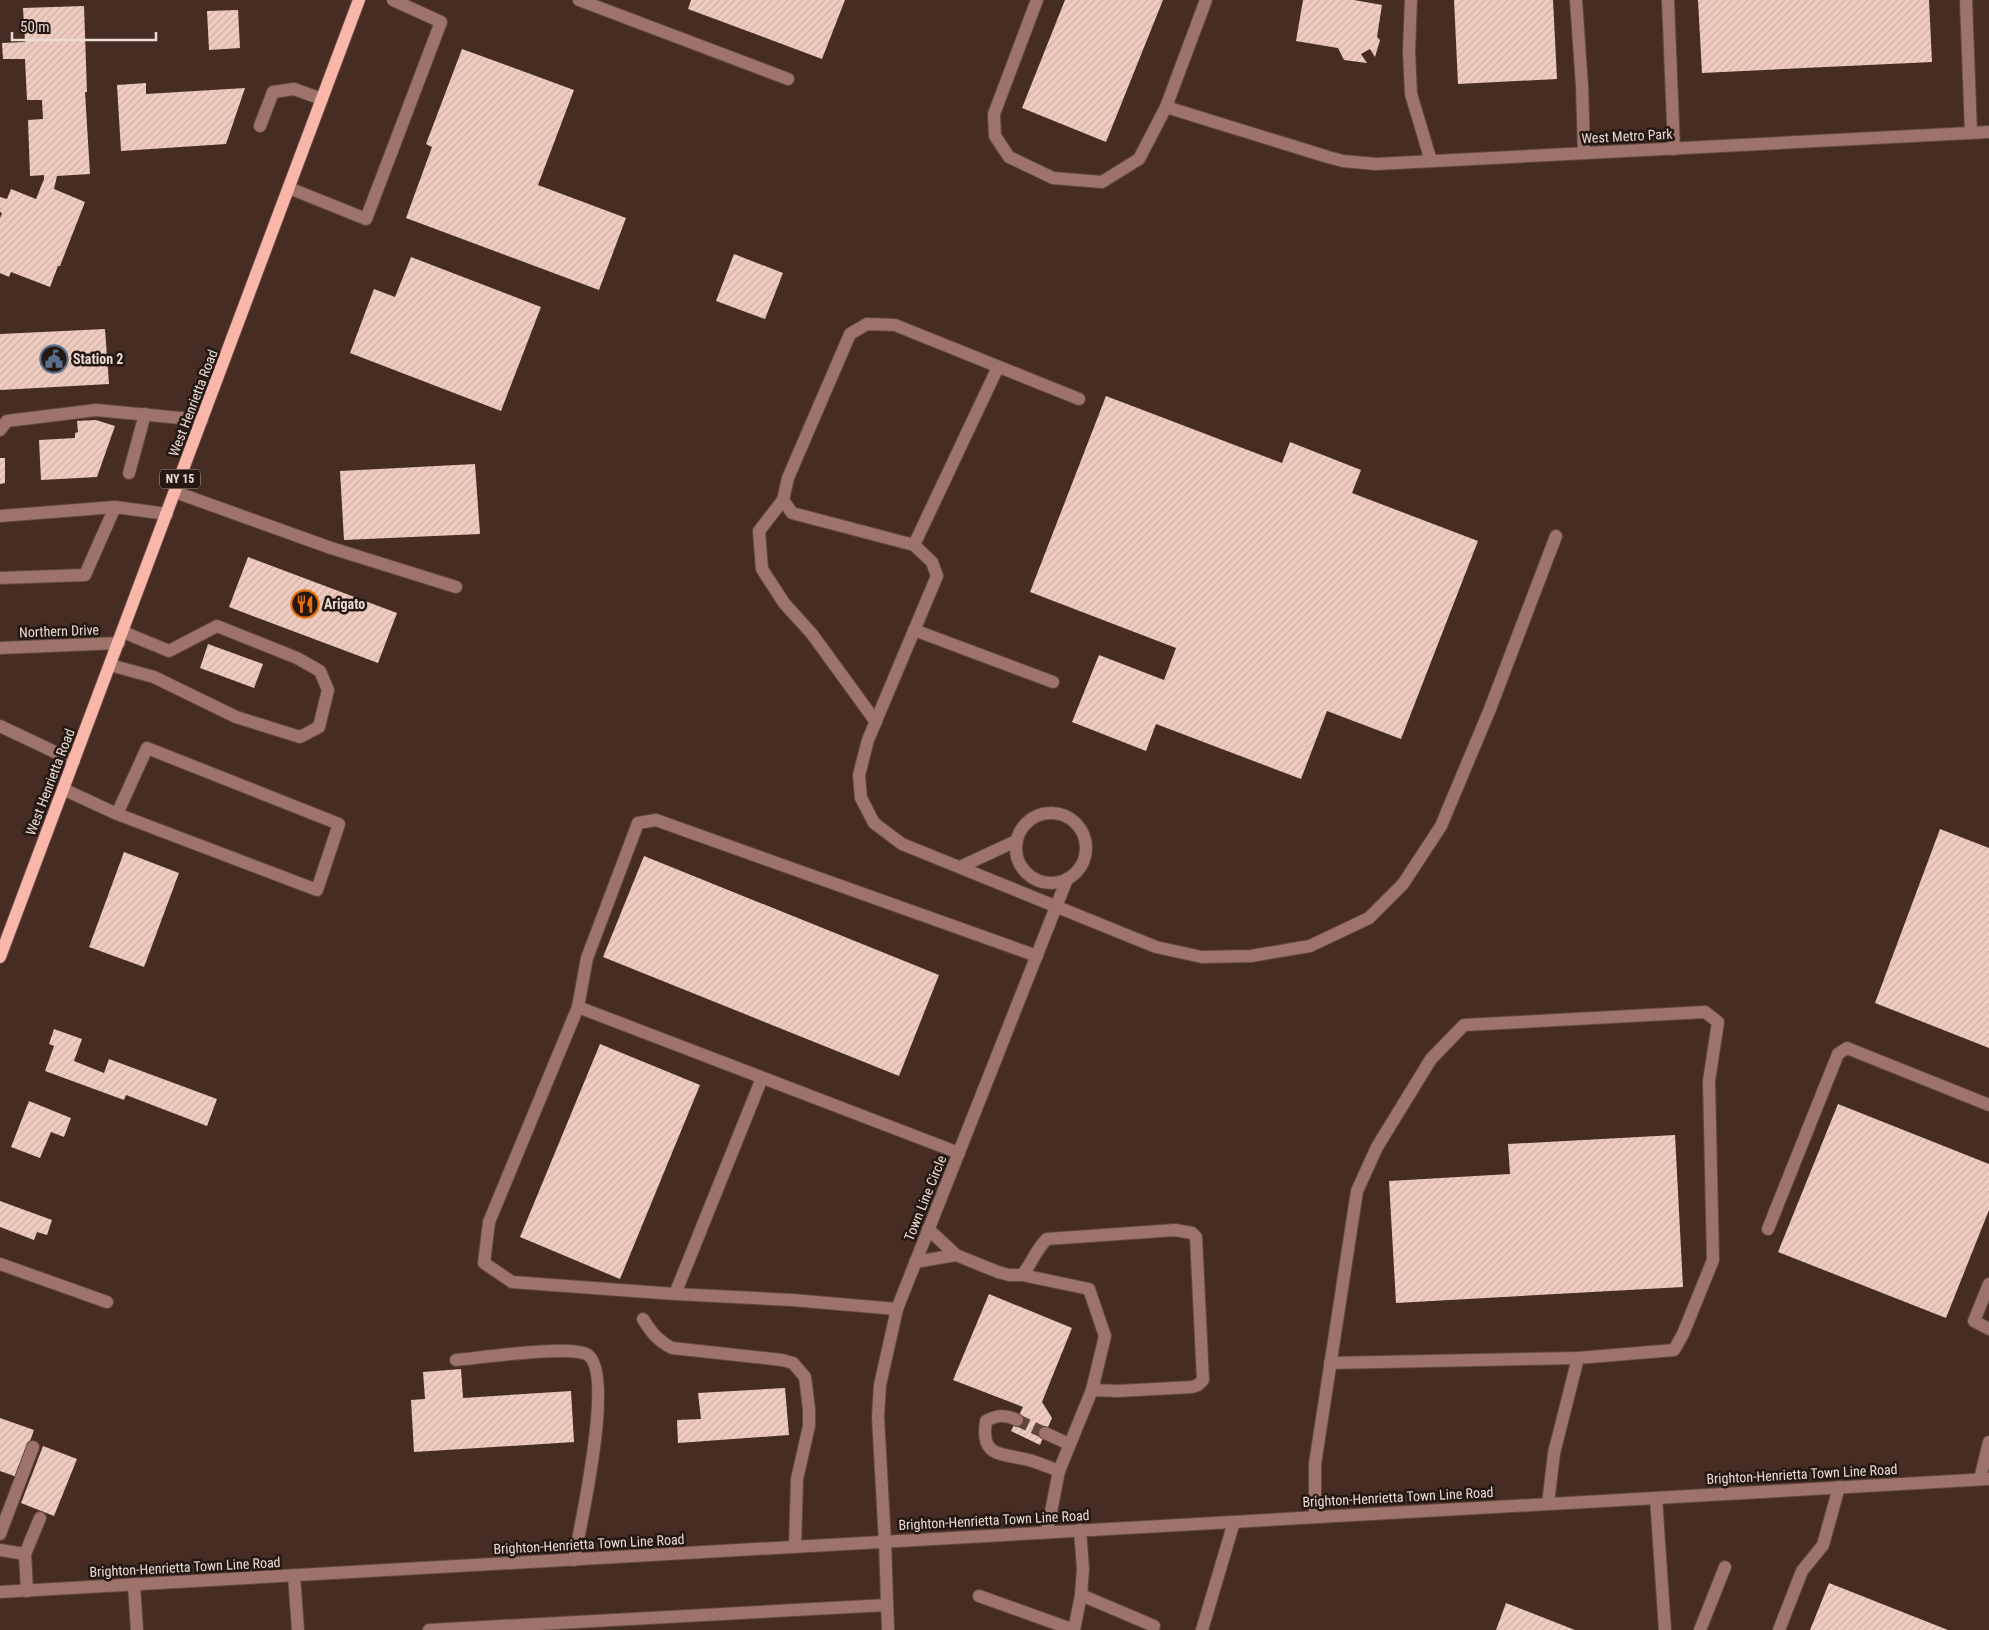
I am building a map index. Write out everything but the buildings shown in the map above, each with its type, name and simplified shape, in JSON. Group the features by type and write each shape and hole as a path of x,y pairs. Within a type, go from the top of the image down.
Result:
{"main road":[{"name":"West Henrietta Road","path":"0,957 360,0"}],"street":[{"path":"289,188 366,219 441,22 393,0"},
{"path":"579,0 604,4 788,79"},
{"path":"1037,0 994,114 995,136 1009,157 1053,178 1102,182 1138,159 1166,108 1206,0"},
{"path":"1411,0 1408,52 1411,94 1431,161"},
{"path":"1576,0 1584,153"},
{"path":"1668,0 1674,149"},
{"path":"1966,0 1971,133"},
{"path":"260,126 273,92 294,89 322,99"},
{"name":"West Metro Park","path":"1166,108 1269,141 1343,161 1376,164 1989,132"},
{"path":"876,722 812,634 784,603 762,569 759,550 759,531 783,500 788,478 850,334 867,324 894,324 1079,399"},
{"path":"914,545 998,367"},
{"path":"0,430 7,421 96,410 202,420"},
{"path":"129,473 145,414"},
{"path":"175,492 338,551 456,587"},
{"path":"783,500 792,513 914,545 932,562 937,576 868,740 859,775 861,798 874,823 902,844 1156,946 1202,957 1251,956 1310,946 1369,918 1403,884 1441,826 1490,709 1556,536"},
{"path":"0,516 115,507 167,514"},
{"path":"0,578 85,575 115,507"},
{"path":"110,665 154,677 236,717 300,738 319,727 328,690 320,671 297,658 217,626 169,651 121,638"},
{"path":"914,630 1053,682"},
{"name":"Northern Drive","path":"0,648 121,638"},
{"path":"0,726 74,760"},
{"path":"63,789 117,814 316,890 339,824 147,748 117,814"},
{"name":"Town Line Circle","path":"888,1630 878,1417 880,1385 897,1308 1067,879 1076,872 1083,862 1086,850 1085,839 1080,828 1071,819 1060,814 1048,812 1037,815 1027,821 1020,830 1016,840"},
{"path":"897,1308 512,1282 484,1263 489,1222 578,1007 587,958 638,823 656,820 1037,956"},
{"path":"960,867 1016,840"},
{"path":"1016,840 1015,852 1018,863 1034,879 1045,883 1056,883 1067,879"},
{"path":"578,1007 959,1153"},
{"path":"1315,1517 1315,1464 1330,1363 1357,1191 1377,1147 1431,1059 1464,1025 1704,1012 1718,1022 1709,1081 1712,1260 1683,1334 1674,1350 1578,1358 1330,1363"},
{"path":"1768,1229 1838,1054 1847,1048 1989,1105"},
{"path":"675,1294 762,1078"},
{"path":"928,1228 956,1255 998,1272 1089,1289 1105,1336 1092,1390 1058,1471 1047,1532"},
{"path":"1022,1275 1029,1268 1032,1256 1047,1239 1175,1230 1192,1233 1196,1238 1203,1380 1198,1385 1192,1387 1118,1391 1092,1390"},
{"path":"915,1262 956,1255"},
{"path":"0,1264 107,1302"},
{"path":"1989,1284 1974,1321 1989,1329"},
{"path":"643,1319 653,1335 663,1344 672,1348 782,1360 793,1363 800,1369 805,1377 809,1426 797,1479 795,1547"},
{"path":"456,1360 558,1350 587,1355 593,1361 596,1369 598,1420 574,1560"},
{"path":"1548,1504 1554,1453 1578,1358"},
{"path":"1017,1420 1010,1416 996,1415 986,1421 984,1434 988,1448 997,1454 1030,1460 1058,1471"},
{"path":"1045,1433 1069,1444"},
{"path":"1985,1479 1989,1442"},
{"path":"0,1534 33,1446"},
{"name":"Brighton-Henrietta Town Line Road","path":"0,1592 1985,1479"},
{"path":"1779,1630 1802,1571 1822,1545 1838,1487"},
{"path":"1656,1498 1665,1630"},
{"path":"27,1590 25,1554 40,1518"},
{"path":"1202,1630 1234,1522"},
{"path":"979,1596 1074,1630 1081,1595 1083,1569 1080,1530"},
{"path":"0,1550 25,1554"},
{"path":"1700,1630 1725,1567"},
{"path":"294,1576 298,1630"},
{"path":"134,1584 137,1630"},
{"path":"1081,1595 1154,1626"},
{"path":"429,1630 887,1605"}],"tunnel":[{"path":"1017,1420 1045,1433"}],"place":[{"name":"Station 2","path":"54,359"},
{"name":"Arigato","path":"305,604"}]}
